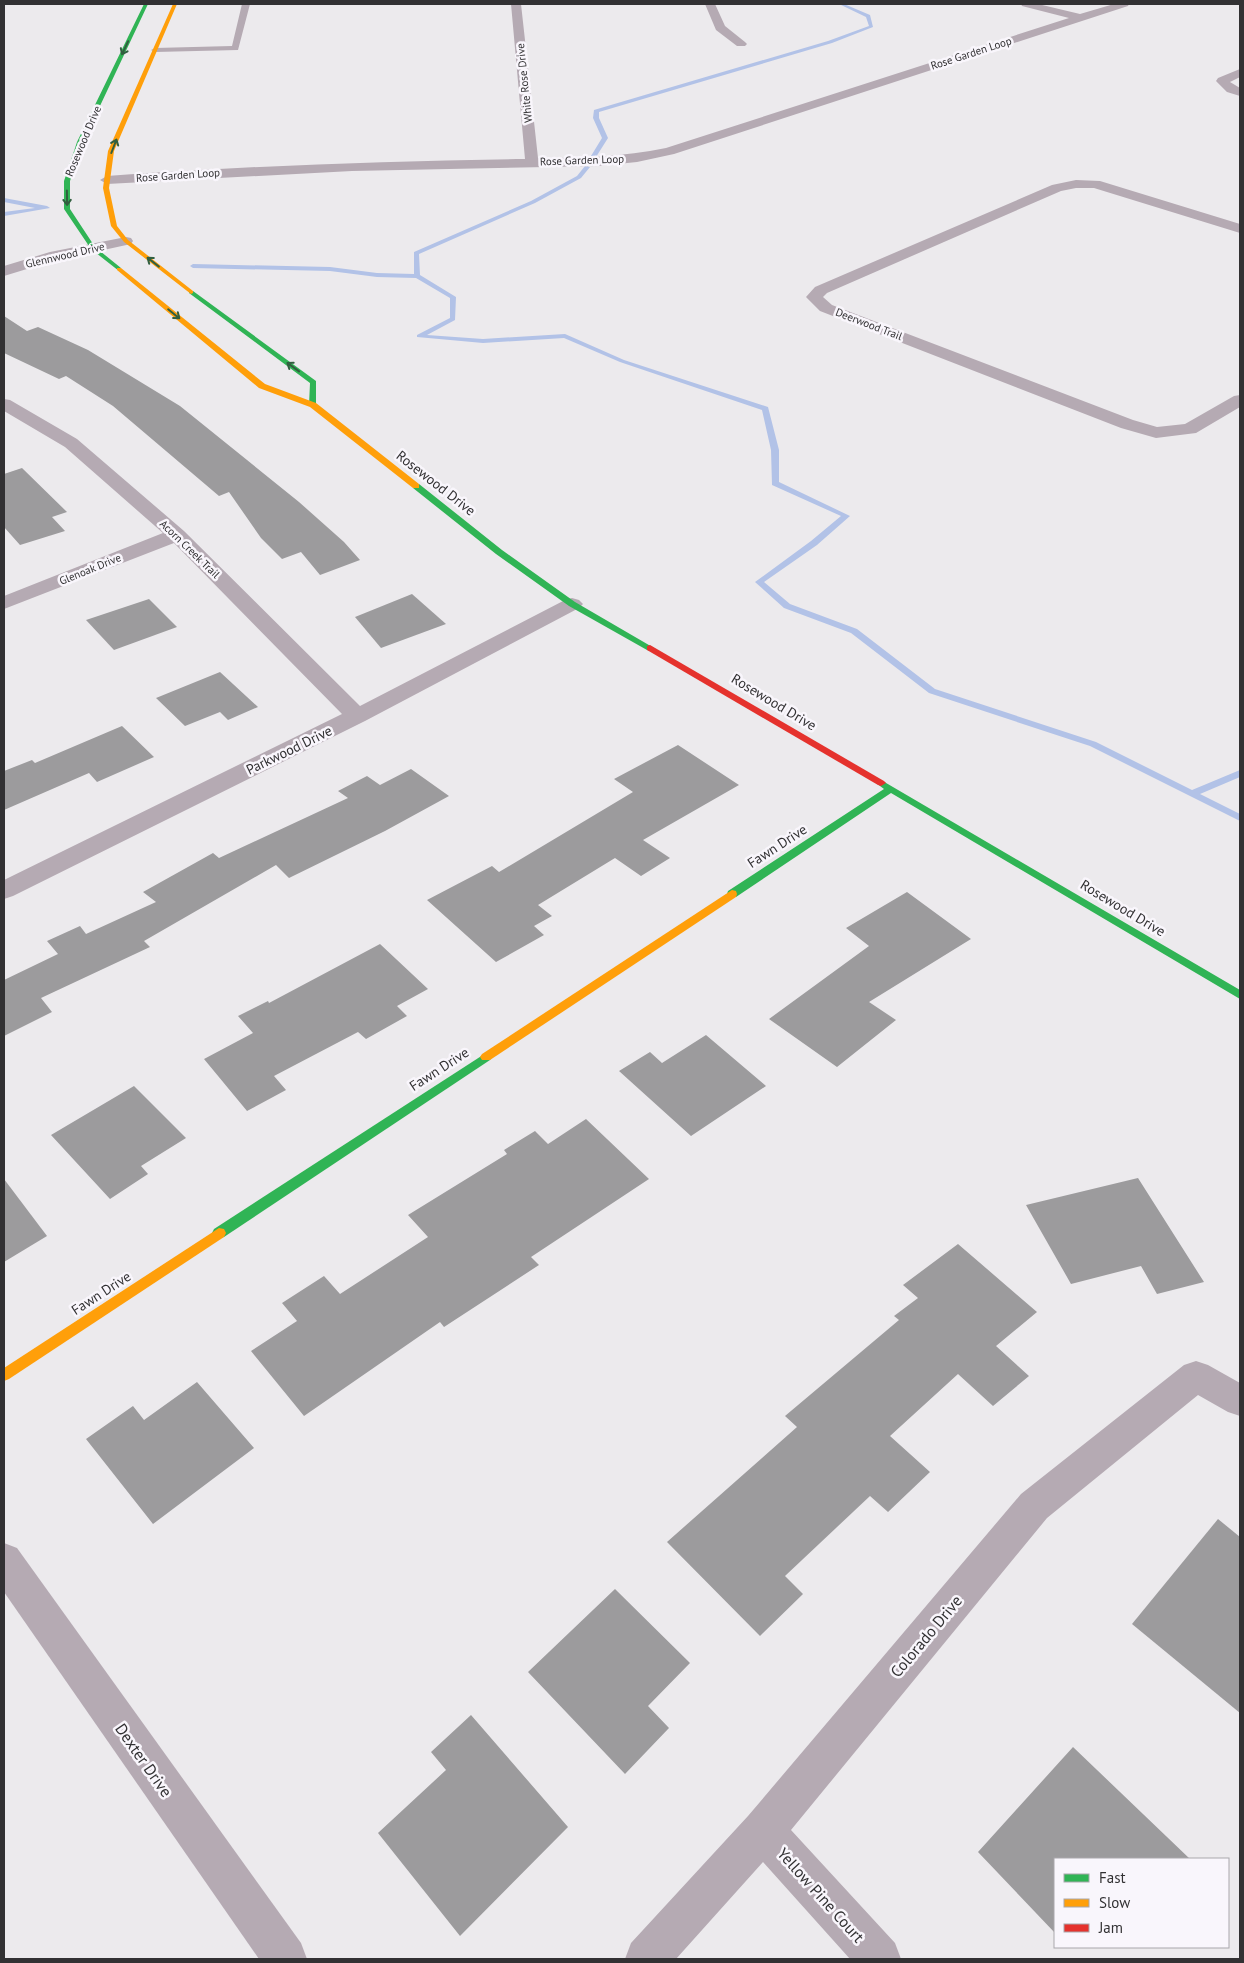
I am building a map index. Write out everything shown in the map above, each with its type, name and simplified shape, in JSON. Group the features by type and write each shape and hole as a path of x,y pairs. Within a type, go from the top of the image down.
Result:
{"main road":[{"name":"Rosewood Drive","path":"146,4 80,142 67,181 67,209 93,248 262,386 313,405 500,552 572,604 703,678 1240,995"},
{"path":"175,4 111,151 106,188 114,226 126,241 205,303 314,382 313,405"},
{"name":"Fawn Drive","path":"4,1375 891,789"}],"street":[{"name":"White Rose Drive","path":"516,4 532,162"},
{"path":"710,4 720,28 741,44"},
{"path":"1026,4 1082,18"},
{"name":"Rose Garden Loop","path":"107,180 229,170 598,162 637,158 669,151 1124,4"},
{"path":"1240,73 1222,81 1231,89 1240,92"},
{"name":"Deerwood Trail","path":"1240,229 1095,184 1076,184 1057,188 821,290 814,297 826,308 1156,434 1190,429 1240,400"},
{"name":"Glennwood Drive","path":"4,271 50,256 126,241"},
{"name":"Acorn Creek Trail","path":"4,404 71,442 177,535 357,716"},
{"name":"Glenoak Drive","path":"4,603 177,535"},
{"name":"Parkwood Drive","path":"4,890 357,716 572,604"},
{"name":"Colorado Drive","path":"647,1959 763,1831 1034,1506 1196,1376 1240,1401"},
{"name":"Dexter Drive","path":"4,1561 285,1959"},
{"name":"Yellow Pine Court","path":"763,1831 879,1959"}],"lane":[{"path":"155,50 235,48 246,4"}],"building":[{"path":"4,316 27,331 38,327 88,350 180,406 299,502 344,542 360,560 320,575 301,552 282,559 261,538 229,492 219,496 113,406 66,376 59,379 4,353"},
{"path":"22,468 67,512 52,517 65,531 20,545 4,527 4,474"},
{"path":"412,594 446,624 381,648 355,617"},
{"path":"149,599 177,627 114,650 86,620"},
{"path":"220,672 258,707 228,720 220,712 185,726 156,698"},
{"path":"122,726 154,757 97,782 89,773 4,810 4,771 32,760 35,763"},
{"path":"678,745 739,785 643,840 670,858 641,876 615,858 538,905 552,916 534,926 544,935 496,962 427,900 492,866 499,872 633,792 614,779"},
{"path":"411,769 449,796 385,831 289,878 276,865 144,941 150,947 41,998 52,1012 4,1036 4,980 58,954 47,941 80,926 86,934 156,902 143,892 213,853 219,858 348,798 338,791 367,776 380,785"},
{"path":"907,892 971,939 869,1002 896,1020 837,1067 769,1019 869,946 846,928"},
{"path":"380,944 428,989 397,1006 407,1016 366,1039 358,1032 274,1076 286,1090 247,1111 204,1059 253,1033 238,1016 268,1001 269,1003"},
{"path":"706,1035 766,1086 691,1136 619,1071 650,1052 662,1063"},
{"path":"134,1086 186,1138 141,1166 148,1174 110,1199 51,1135"},
{"path":"586,1119 649,1179 531,1257 539,1265 444,1327 440,1322 304,1416 251,1351 297,1321 282,1303 324,1276 340,1294 428,1237 408,1215 507,1154 504,1150 535,1131 548,1144"},
{"path":"1138,1178 1204,1282 1157,1294 1141,1266 1071,1284 1026,1205"},
{"path":"4,1179 47,1236 4,1262"},
{"path":"958,1244 1037,1312 996,1346 1029,1376 993,1406 958,1374 890,1436 930,1472 888,1512 870,1496 785,1576 803,1594 760,1636 667,1542 797,1427 785,1416 899,1320 894,1316 918,1298 903,1285"},
{"path":"197,1382 254,1448 153,1524 86,1439 133,1406 144,1420"},
{"path":"1218,1519 1240,1537 1240,1713 1132,1624"},
{"path":"615,1589 690,1663 648,1706 669,1728 625,1774 528,1672"},
{"path":"471,1715 568,1827 460,1936 378,1833 446,1770 431,1752"},
{"path":"1073,1747 1189,1858 1054,1858 1054,1932 978,1852"}],"waterway":[{"path":"594,156 605,138 596,118 596,111 830,42 871,27 868,16 841,4"},
{"path":"417,276 416,253 533,202 579,177 587,167"},
{"path":"4,200 47,208"},
{"path":"4,214 37,209"},
{"path":"193,266 330,269 377,275 417,276"},
{"path":"417,276 453,297 453,319 419,336 483,341 565,336 622,361 765,409 775,450 775,483 846,516 814,543 759,582 787,606 854,631 932,691 1093,744 1192,794"},
{"path":"1192,794 1240,773"},
{"path":"1192,794 1240,818"}],"traffic: fast":[{"path":"119,269 93,248 67,209 67,181 80,142 146,4"},
{"path":"191,292 314,382 313,405"},
{"path":"416,486 499,552 572,604 650,648"},
{"path":"881,783 1240,995"},
{"path":"732,894 891,789"},
{"path":"219,1233 486,1057"}],"traffic: slow":[{"path":"175,4 111,151 106,188 114,226 126,241 191,292"},
{"path":"119,269 262,386 313,405 416,486"},
{"path":"486,1057 732,894"},
{"path":"4,1375 219,1233"}],"traffic: jam":[{"path":"650,648 881,783"}]}
